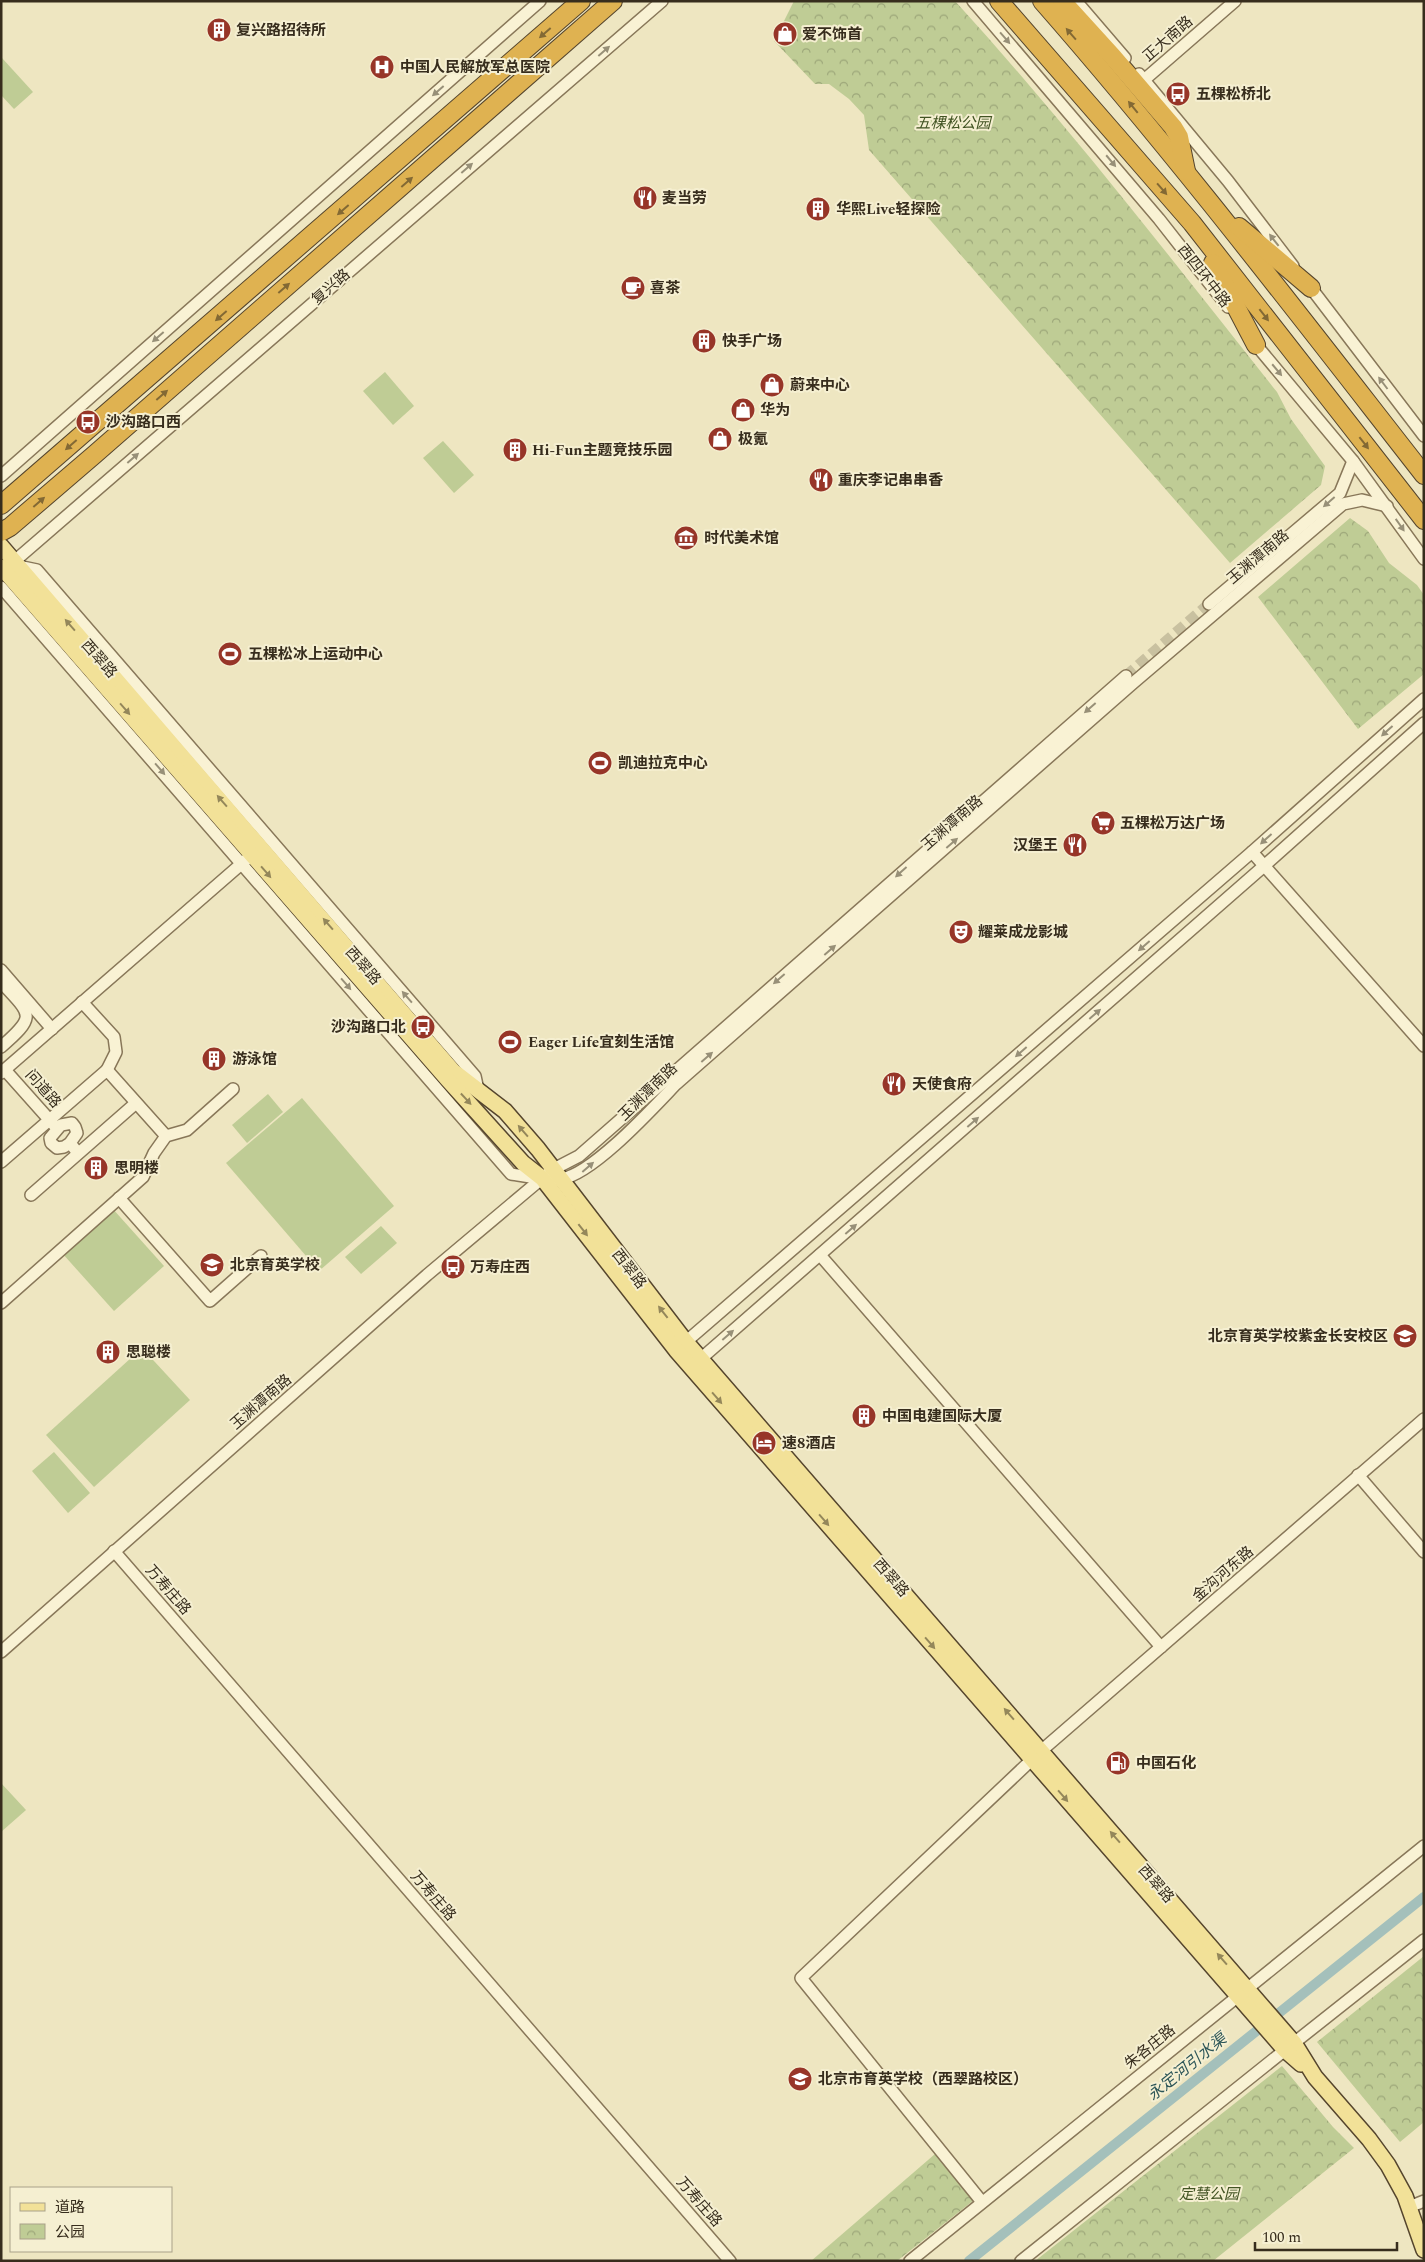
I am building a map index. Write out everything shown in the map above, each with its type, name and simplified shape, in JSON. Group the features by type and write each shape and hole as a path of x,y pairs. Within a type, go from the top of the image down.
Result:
{"highway":[{"path":"1,505 581,1"},
{"name":"复兴路","path":"1,532 10,527 87,461 612,1"},
{"name":"西四环中路","path":"999,1 1192,223 1424,520"},
{"path":"1042,1 1100,67 1211,203 1424,475"},
{"path":"1062,1 1113,56 1173,127 1179,137 1186,173"},
{"path":"1211,203 1311,288"},
{"path":"1192,223 1256,345"}],"main road":[{"name":"西翠路","path":"1,546 8,568 251,855 523,1163 551,1176"},
{"name":"西翠路","path":"251,855 453,1070 505,1111 538,1149 551,1176 681,1346 1286,2043"},
{"path":"1286,2043 1369,2139 1388,2165 1409,2207 1424,2250"}],"street":[{"path":"1,476 540,1"},
{"name":"复兴路","path":"8,568 662,1"},
{"name":"西四环中路","path":"973,1 1208,279 1256,345 1353,461 1424,559"},
{"path":"1076,1 1228,181 1424,436"},
{"name":"正大南路","path":"1144,80 1235,1"},
{"name":"玉渊潭南路","path":"1209,604 1340,493 1353,461"},
{"name":"玉渊潭南路","path":"551,1176 581,1172 637,1124 676,1084 1133,683 1343,504 1362,500 1387,506"},
{"path":"8,568 37,570 475,1076 478,1090"},
{"path":"1,587 251,855 3,1072"},
{"name":"玉渊潭南路","path":"1,1652 427,1275 551,1176 579,1156 1126,676"},
{"path":"681,1346 1252,852 1424,699"},
{"path":"696,1363 1264,866 1424,722"},
{"path":"1252,852 1424,1046"},
{"path":"1,970 52,1029"},
{"path":"1,982 26,1010 27,1017 22,1029 1,1047"},
{"path":"1,1162 53,1124 106,1070 116,1052 114,1037 82,1002"},
{"path":"106,1070 166,1136"},
{"name":"问道路","path":"3,1072 53,1124"},
{"path":"1,1303 143,1177 154,1153 166,1136 187,1130 233,1089"},
{"path":"31,1195 136,1102"},
{"path":"68,1123 75,1126 76,1135 70,1143 58,1149 51,1143 50,1136 53,1124 68,1123"},
{"path":"70,1143 78,1153"},
{"path":"119,1198 210,1301 261,1256"},
{"path":"820,1255 1161,1647"},
{"name":"金沟河东路","path":"982,2202 801,1978 1036,1755 1424,1419"},
{"path":"1358,1476 1424,1552"},
{"name":"万寿庄路","path":"114,1551 730,2261"},
{"name":"朱各庄路","path":"910,2261 982,2202 1246,1995 1424,1846"},
{"path":"1021,2261 1286,2043 1424,1940"},
{"path":"1409,2207 1424,2201"}],"green space":[{"name":"五棵松公园","path":"794,1 955,1 1039,96 1277,392 1291,419 1325,466 1321,485 1230,563 869,150 864,115 849,99 829,84 815,84 774,41"},
{"path":"2,58 33,92 14,109 1,95"},
{"path":"385,372 414,406 393,425 363,391"},
{"path":"443,441 474,475 454,493 423,458"},
{"path":"1350,518 1368,531 1389,563 1417,585 1424,595 1424,674 1358,729 1258,597"},
{"path":"268,1094 283,1112 247,1143 232,1125"},
{"path":"302,1098 394,1206 319,1271 226,1163"},
{"path":"112,1208 164,1266 114,1311 62,1253"},
{"path":"381,1226 397,1243 361,1274 345,1257"},
{"path":"142,1348 190,1400 94,1487 46,1435"},
{"path":"54,1452 90,1493 68,1513 32,1471"},
{"path":"1,1783 26,1810 1,1832"},
{"path":"1424,1956 1424,2122 1400,2142 1317,2042"},
{"name":"定慧公园","path":"1282,2066 1333,2127 1354,2148 1213,2261 1035,2261"},
{"path":"935,2154 974,2200 897,2261 811,2261"}],"waterway":[{"name":"永定河引水渠","path":"969,2261 1424,1897"}],"tunnel":[{"path":"1126,676 1209,604"}],"place":[{"name":"复兴路招待所","path":"219,30"},
{"name":"爱不饰首","path":"785,34"},
{"name":"中国人民解放军总医院","path":"382,67"},
{"name":"五棵松桥北","path":"1178,94"},
{"name":"麦当劳","path":"645,198"},
{"name":"华熙Live轻探险","path":"818,209"},
{"name":"喜茶","path":"633,288"},
{"name":"快手广场","path":"704,341"},
{"name":"蔚来中心","path":"772,385"},
{"name":"华为","path":"743,410"},
{"name":"沙沟路口西","path":"88,422"},
{"name":"极氪","path":"720,439"},
{"name":"Hi-Fun主题竞技乐园","path":"515,450"},
{"name":"重庆李记串串香","path":"821,480"},
{"name":"时代美术馆","path":"686,538"},
{"name":"五棵松冰上运动中心","path":"230,654"},
{"name":"凯迪拉克中心","path":"600,763"},
{"name":"五棵松万达广场","path":"1103,823"},
{"name":"汉堡王","path":"1075,845"},
{"name":"耀莱成龙影城","path":"961,932"},
{"name":"沙沟路口北","path":"423,1027"},
{"name":"Eager Life宜刻生活馆","path":"510,1042"},
{"name":"游泳馆","path":"214,1059"},
{"name":"天使食府","path":"894,1084"},
{"name":"思明楼","path":"96,1168"},
{"name":"北京育英学校","path":"212,1265"},
{"name":"万寿庄西","path":"453,1267"},
{"name":"北京育英学校紫金长安校区","path":"1405,1336"},
{"name":"思聪楼","path":"108,1352"},
{"name":"中国电建国际大厦","path":"864,1416"},
{"name":"速8酒店","path":"764,1443"},
{"name":"中国石化","path":"1118,1763"},
{"name":"北京市育英学校（西翠路校区）","path":"800,2079"}]}
